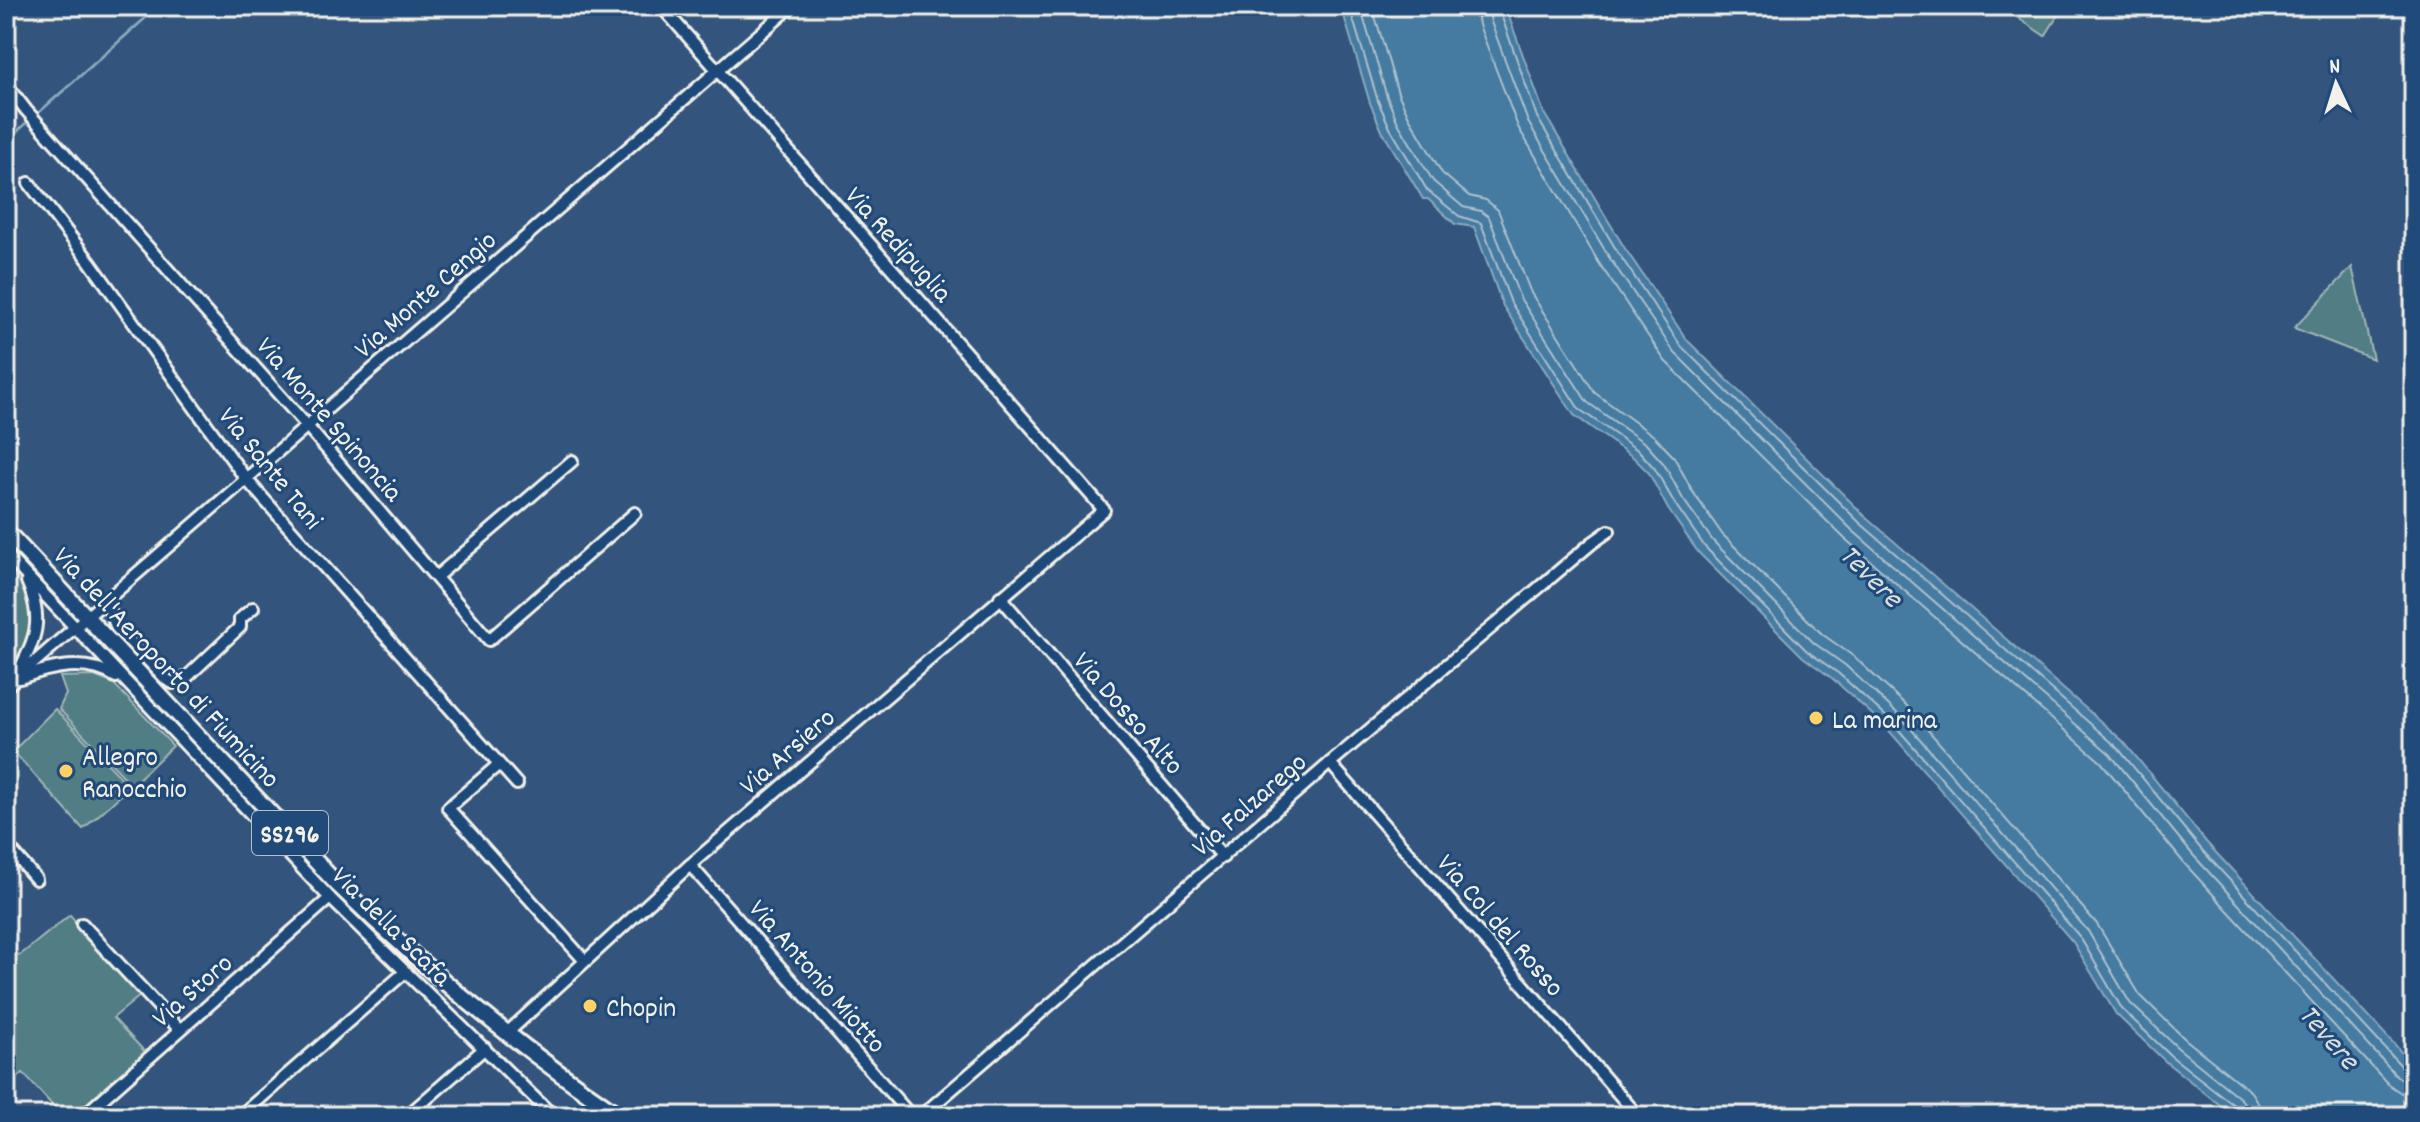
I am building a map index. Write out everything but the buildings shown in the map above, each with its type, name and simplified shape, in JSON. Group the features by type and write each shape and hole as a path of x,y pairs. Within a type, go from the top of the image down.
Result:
{"main road":[{"name":"Via dell'Aeroporto di Fiumicino","path":"6,531 82,623 337,884 432,972 506,1034 620,1116"}],"street":[{"name":"Via Redipuglia","path":"661,6 1104,510"},
{"name":"Via Monte Cengio","path":"10,684 792,6"},
{"name":"Via Monte Spinoncia","path":"6,84 307,426 489,640 635,513"},
{"name":"Via Sante Tani","path":"29,183 90,262 246,479 517,784"},
{"path":"436,577 572,461"},
{"name":"Via Arsiero","path":"506,1034 690,865 1104,510"},
{"name":"Via Falzarego","path":"921,1116 1330,763 1609,531"},
{"name":"Via della Scafa","path":"6,554 24,574 82,623 128,684 330,898 553,1116"},
{"path":"10,684 33,639 38,612 24,574"},
{"name":"Via Dosso Alto","path":"1000,597 1223,857"},
{"path":"106,601 117,628 173,683 187,677 240,627 240,619 253,608"},
{"path":"10,684 38,672 76,665 109,673 128,684"},
{"name":"Via Col del Rosso","path":"1330,763 1638,1116"},
{"path":"498,765 448,808 585,961"},
{"path":"6,844 36,879"},
{"name":"Via Antonio Miotto","path":"690,865 911,1116"},
{"name":"Via Storo","path":"83,1116 330,898"},
{"path":"82,924 180,1030"},
{"path":"240,1116 404,973"},
{"path":"407,1116 485,1048"}],"green space":[{"path":"2000,6 2064,6 2045,36"},
{"path":"2352,267 2373,359 2294,328"},
{"path":"10,571 26,591 31,612 24,645 6,672 6,574"},
{"path":"94,676 114,684 173,746 132,785 59,709 66,694 60,677"},
{"path":"55,709 130,787 83,829 13,751"},
{"path":"70,915 141,995 113,1018 146,1053 75,1116 62,1116 23,1073 6,1088 6,942 19,956"}],"water":[{"name":"Tevere","path":"1341,6 1505,6 1544,113 1624,247 1687,340 1865,516 2123,741 2207,843 2414,1069 2414,1116 2234,1116 2166,1062 2116,1014 2073,942 1885,726 1833,679 1803,657 1698,552 1668,509 1649,473 1633,457 1574,415 1503,306 1474,227 1455,224 1428,199 1423,199 1382,131 1370,103"}],"waterway":[{"path":"36,115 159,6"},
{"path":"6,141 30,120"}],"place":[{"name":"La marina","path":"1816,718"},
{"name":"Allegro Ranocchio","path":"66,771"},
{"name":"Chopin","path":"590,1006"}]}
